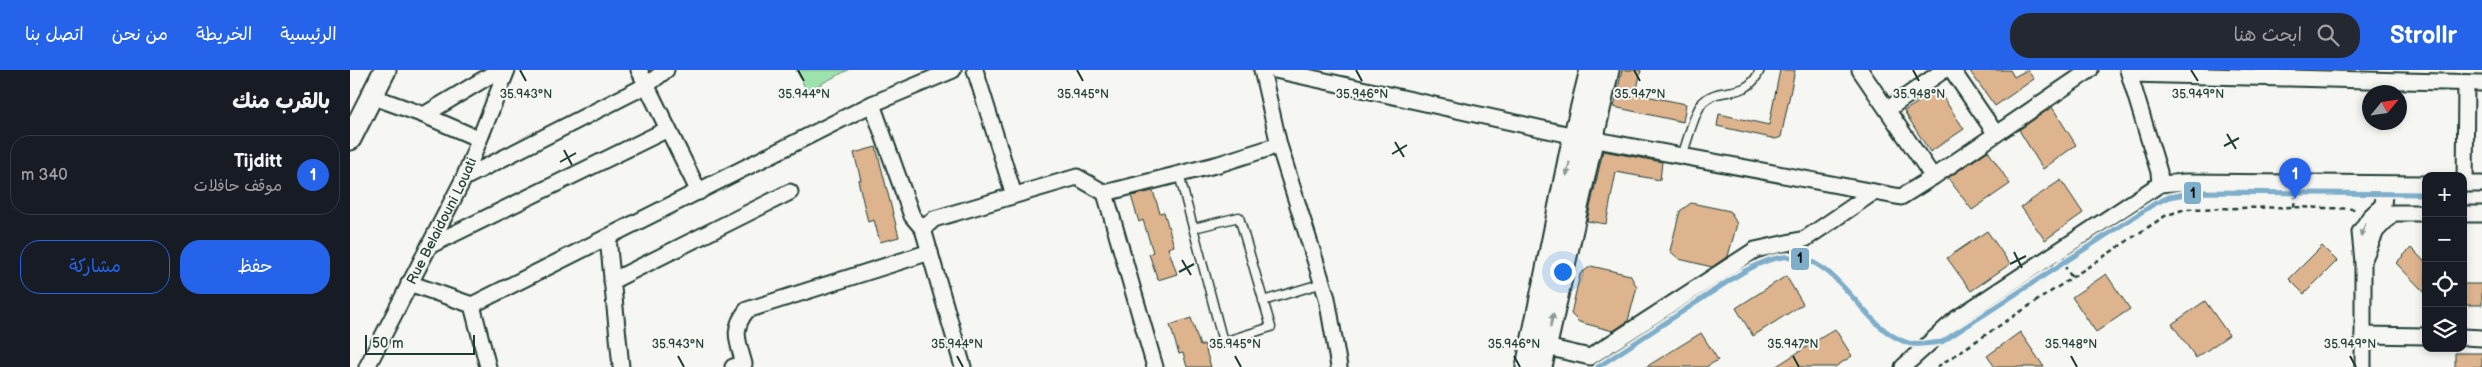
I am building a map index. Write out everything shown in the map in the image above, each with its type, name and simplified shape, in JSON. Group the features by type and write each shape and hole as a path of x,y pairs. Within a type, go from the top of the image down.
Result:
{"main road":[{"path":"350,139 370,96 385,70"},
{"path":"1544,357 1584,138 1591,70"},
{"path":"1527,367 1584,138 1596,121 1608,70"}],"street":[{"path":"424,115 498,70"},
{"name":"Rue Belaidouni Louati","path":"367,367 464,178 507,70"},
{"path":"639,70 700,192"},
{"path":"464,178 646,85 666,70"},
{"path":"409,283 472,305 872,104 952,70"},
{"path":"975,70 1014,195"},
{"path":"1262,70 1279,145 1328,298 1341,366"},
{"path":"1275,70 1584,138 1900,197 1933,177 2090,70"},
{"path":"1860,70 1933,177"},
{"path":"1888,109 1944,70"},
{"path":"1952,70 1996,134"},
{"path":"2160,184 2159,172 2129,72 2336,76 2482,83"},
{"path":"2464,172 2466,83"},
{"path":"370,96 424,115 479,139"},
{"path":"872,104 912,216 923,229 963,367"},
{"path":"429,246 668,129"},
{"path":"1104,193 1180,174 1279,145"},
{"path":"923,229 934,219 1077,177 1104,193 1155,367"},
{"path":"1903,367 1956,318 2160,184 2185,182 2422,184"},
{"path":"2467,184 2482,184"},
{"path":"2385,185 2388,209"},
{"path":"612,281 790,192"},
{"path":"1544,357 1590,357 1755,250 1805,239 1874,192"},
{"path":"2364,367 2363,262 2360,232 2370,217 2388,209 2422,213"},
{"path":"2467,214 2482,214"},
{"path":"608,238 620,367"},
{"path":"742,366 736,334 740,319 747,310 930,252"},
{"path":"472,305 488,367"},
{"path":"2363,335 2422,336"},
{"path":"2467,337 2482,338"}],"lane":[{"path":"1682,156 1702,104 1709,97 1741,91 1755,82 1760,70"},
{"path":"1180,174 1223,342 1271,327 1239,217 1194,228"},
{"path":"1263,300 1323,283"}],"path":[{"path":"1937,367 2165,216 2185,209 2294,207 2365,209"}],"green space":[{"path":"796,70 848,70 807,91"}],"building":[{"path":"1622,70 1641,70 1636,94 1686,104 1683,122 1614,107"},
{"path":"1780,70 1795,70 1781,137 1776,139 1717,126 1719,114 1769,125"},
{"path":"1969,70 2010,70 2014,77 2027,70 2034,79 1995,106"},
{"path":"1938,90 1964,129 1930,152 1904,111"},
{"path":"2052,107 2076,145 2043,169 2019,130"},
{"path":"876,147 899,237 880,242 874,220 868,222 854,153"},
{"path":"1603,151 1662,162 1660,180 1616,172 1606,224 1587,221"},
{"path":"1988,151 2010,184 1972,210 1948,178"},
{"path":"2061,180 2083,213 2045,240 2021,207"},
{"path":"1153,191 1160,213 1164,212 1174,246 1168,248 1177,274 1158,280 1149,254 1153,252 1143,220 1139,222 1131,196"},
{"path":"1691,203 1730,211 1737,224 1728,256 1712,267 1679,259 1670,251 1680,211"},
{"path":"1987,231 2010,264 1971,291 1947,258"},
{"path":"2322,246 2337,261 2304,294 2289,279"},
{"path":"2411,248 2422,259 2422,290 2396,263"},
{"path":"1591,266 1630,275 1637,287 1628,321 1613,331 1579,322 1571,314 1580,274"},
{"path":"2106,274 2130,309 2096,332 2072,297"},
{"path":"1786,276 1803,304 1753,336 1736,308"},
{"path":"2467,284 2482,284 2482,305 2467,305"},
{"path":"2205,301 2229,335 2196,358 2172,324"},
{"path":"1191,318 1200,346 1204,344 1211,367 1187,367 1183,353 1179,354 1170,325"},
{"path":"1835,329 1852,356 1835,367 1775,367"},
{"path":"2020,332 2044,367 1995,367 1987,356"},
{"path":"1701,333 1718,360 1706,367 1646,367"},
{"path":"2455,353 2482,353 2482,367 2455,367"}],"transit line":[{"name":"1","path":"1598,367 1737,276 1761,263 1773,259 1784,257 1804,259 1820,266 1835,278 1876,322 1891,335 1912,344 1929,344 1942,342 2154,204 2169,197 2197,192 2422,194"}],"place":[{"name":"Tijditt","path":"2295,199"}]}
